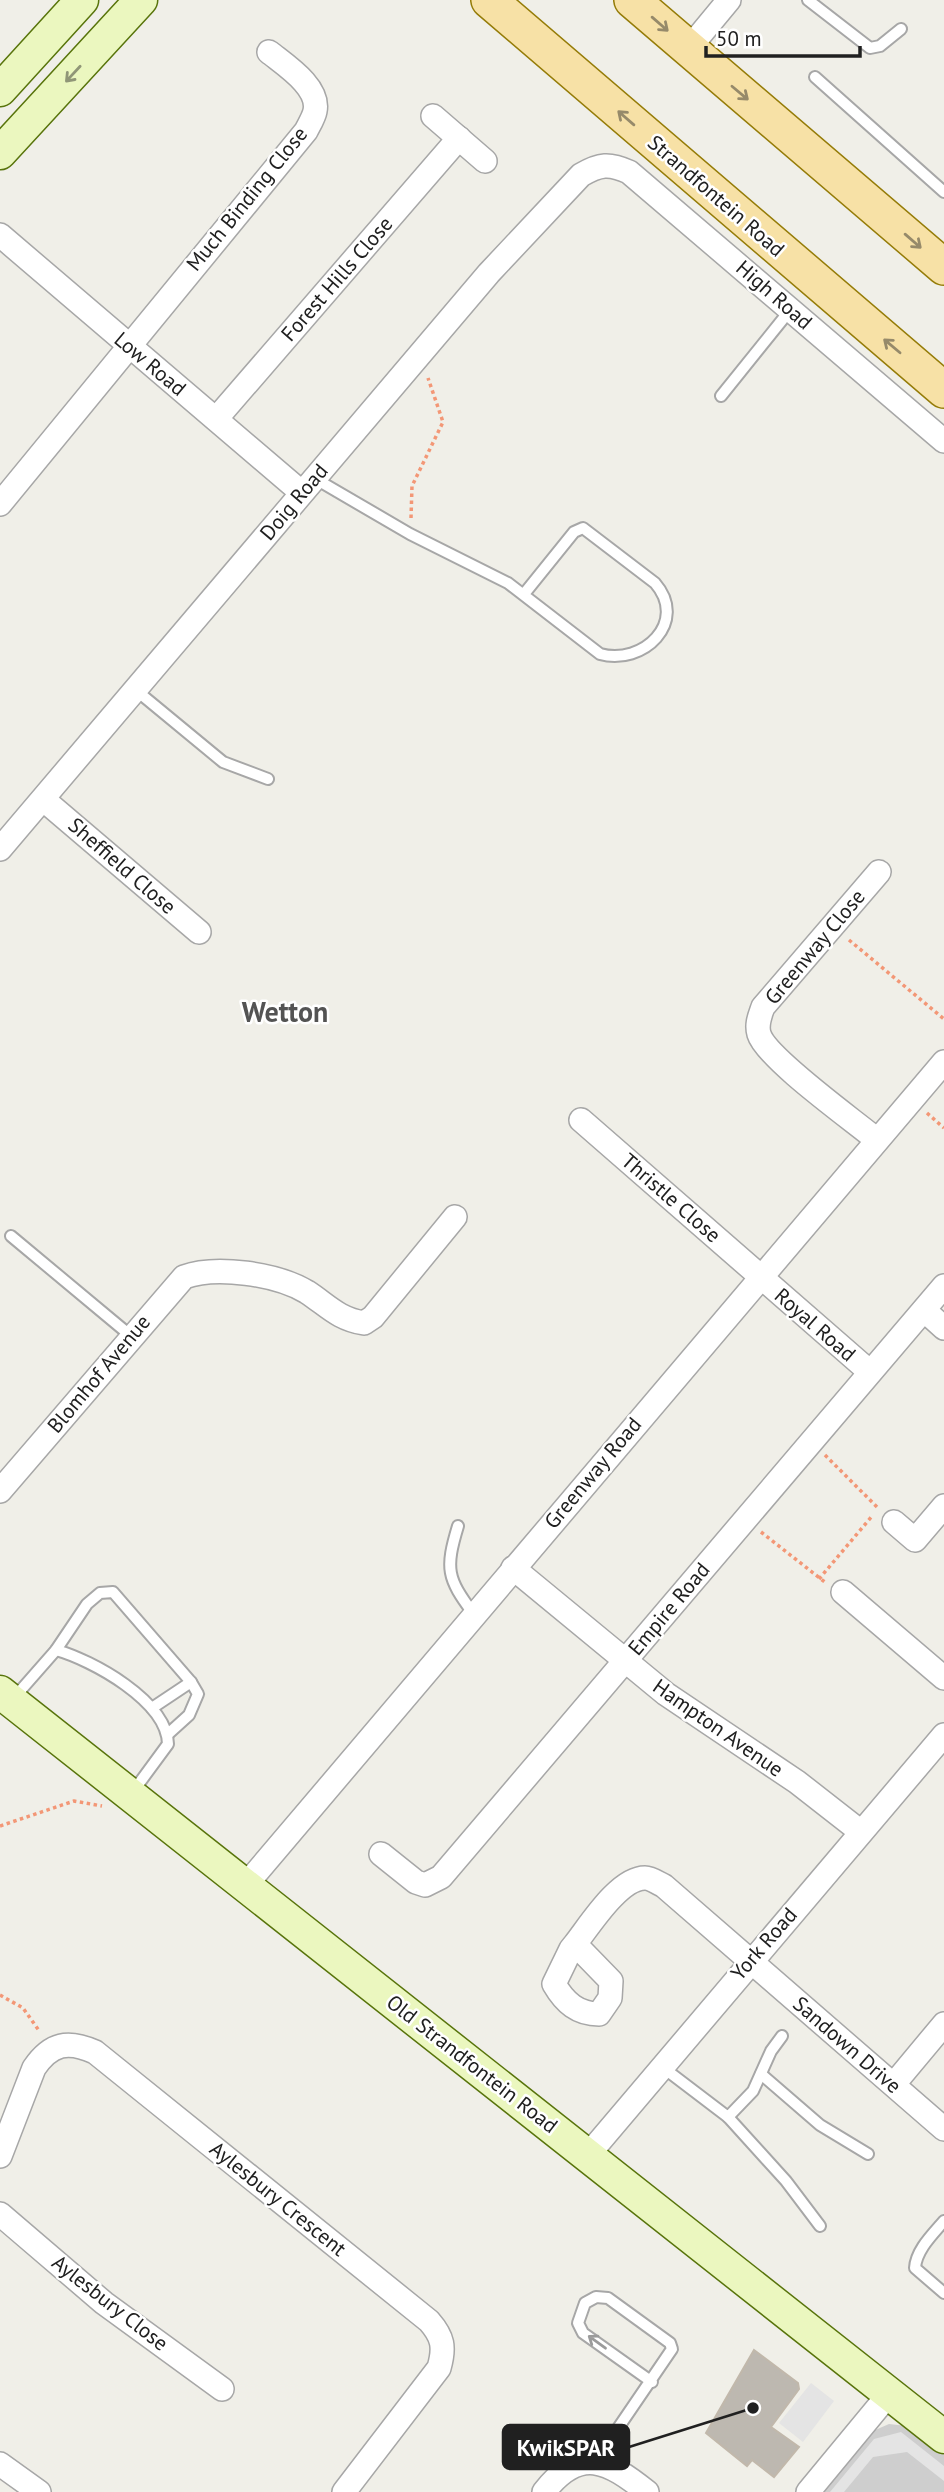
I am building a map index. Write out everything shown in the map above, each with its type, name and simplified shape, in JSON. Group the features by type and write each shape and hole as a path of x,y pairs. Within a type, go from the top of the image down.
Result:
{"main road":[{"name":"Strandfontein Road","path":"489,0 944,390"},
{"path":"632,0 944,267"}],"street":[{"path":"0,90 82,0"},
{"path":"0,153 141,0"},
{"path":"700,35 729,0"},
{"name":"Much Binding Close","path":"0,504 306,131 316,109 312,94 302,80 269,52"},
{"path":"433,116 485,161"},
{"name":"Forest Hills Close","path":"216,419 459,138"},
{"name":"High Road","path":"597,166 612,165 629,172 944,441"},
{"name":"Doig Road","path":"0,849 534,223 581,175 597,166"},
{"name":"Low Road","path":"0,235 128,347 216,419 308,485"},
{"name":"Sheffield Close","path":"44,800 199,932"},
{"name":"Greenway Close","path":"877,1140 775,1055 758,1033 758,1021 763,1007 878,872"},
{"name":"Greenway Road","path":"245,1886 473,1613 944,1062"},
{"name":"Thristle Close","path":"580,1120 760,1278"},
{"name":"Blomhof Avenue","path":"0,1491 178,1282 193,1274 258,1275 284,1281 308,1293 339,1316 364,1323 373,1317 455,1217"},
{"name":"Royal Road","path":"760,1278 870,1372"},
{"name":"Empire Road","path":"381,1854 416,1882 425,1885 434,1883 944,1286"},
{"path":"924,1310 944,1328"},
{"path":"886,1515 915,1540 944,1506"},
{"name":"Hampton Avenue","path":"513,1568 666,1694 797,1782 860,1832"},
{"path":"843,1592 944,1678"},
{"name":"Old Strandfontein Road","path":"6,1696 120,1801 245,1886 944,2437"},
{"name":"York Road","path":"588,2155 749,1961 944,1735"},
{"name":"Sandown Drive","path":"575,1944 630,1880 647,1878 664,1886 944,2129"},
{"path":"894,2084 944,2024"},
{"name":"Aylesbury Crescent","path":"50,2049 64,2043 79,2044 95,2052 429,2320 442,2335 444,2352 439,2368 344,2492"},
{"path":"0,2156 34,2068 50,2049"},
{"name":"Aylesbury Close","path":"0,2214 104,2303 222,2389"},
{"path":"808,2492 889,2394"},
{"path":"544,2492 566,2469 580,2462 610,2466 647,2492"},
{"path":"0,2464 33,2491"}],"lane":[{"path":"808,0 870,48 880,46 901,29"},
{"path":"815,77 944,192"},
{"path":"720,396 791,309"},
{"path":"308,485 410,534 524,594 600,654 629,656 647,648 660,635 667,612 660,589 655,583 583,528 574,532 524,594"},
{"path":"137,691 223,762 268,779"},
{"path":"11,1236 131,1336"},
{"path":"458,1526 449,1557 449,1572 453,1585 473,1613"},
{"path":"6,1696 56,1650 87,1604 100,1593 113,1592 191,1682 198,1694 197,1702 168,1734"},
{"path":"56,1650 94,1665 152,1708 168,1734 168,1744 120,1801"},
{"path":"152,1708 191,1682"},
{"path":"728,2117 753,2091 782,2036"},
{"path":"661,2066 728,2117 786,2181 821,2225"},
{"path":"761,2074 820,2125 868,2154"},
{"path":"944,2221 915,2260 915,2268 944,2294"},
{"path":"594,2462 652,2382 672,2352 670,2343 608,2298 596,2297 585,2303 578,2323 583,2333 652,2382"}],"path":[{"path":"410,534 412,486 443,422 420,356"},
{"path":"833,926 944,1019"},
{"path":"746,1519 819,1579 886,1515 811,1442"},
{"path":"0,1826 74,1801 120,1801"},
{"path":"0,1995 23,2008 50,2049"}],"shaded area":[{"path":"811,2383 834,2401 803,2442 779,2423"},
{"path":"889,2424 907,2426 944,2455 944,2492 824,2492 873,2431"},
{"path":"901,2432 944,2466 944,2481 907,2452 873,2457 844,2492 830,2492 874,2439"}],"building":[{"path":"754,2350 798,2383 799,2389 771,2427 799,2447 774,2477 752,2460 747,2466 706,2433"}],"place":[{"name":"KwikSPAR","path":"753,2408"}],"district":[{"name":"Wetton","path":"285,1012"}]}
